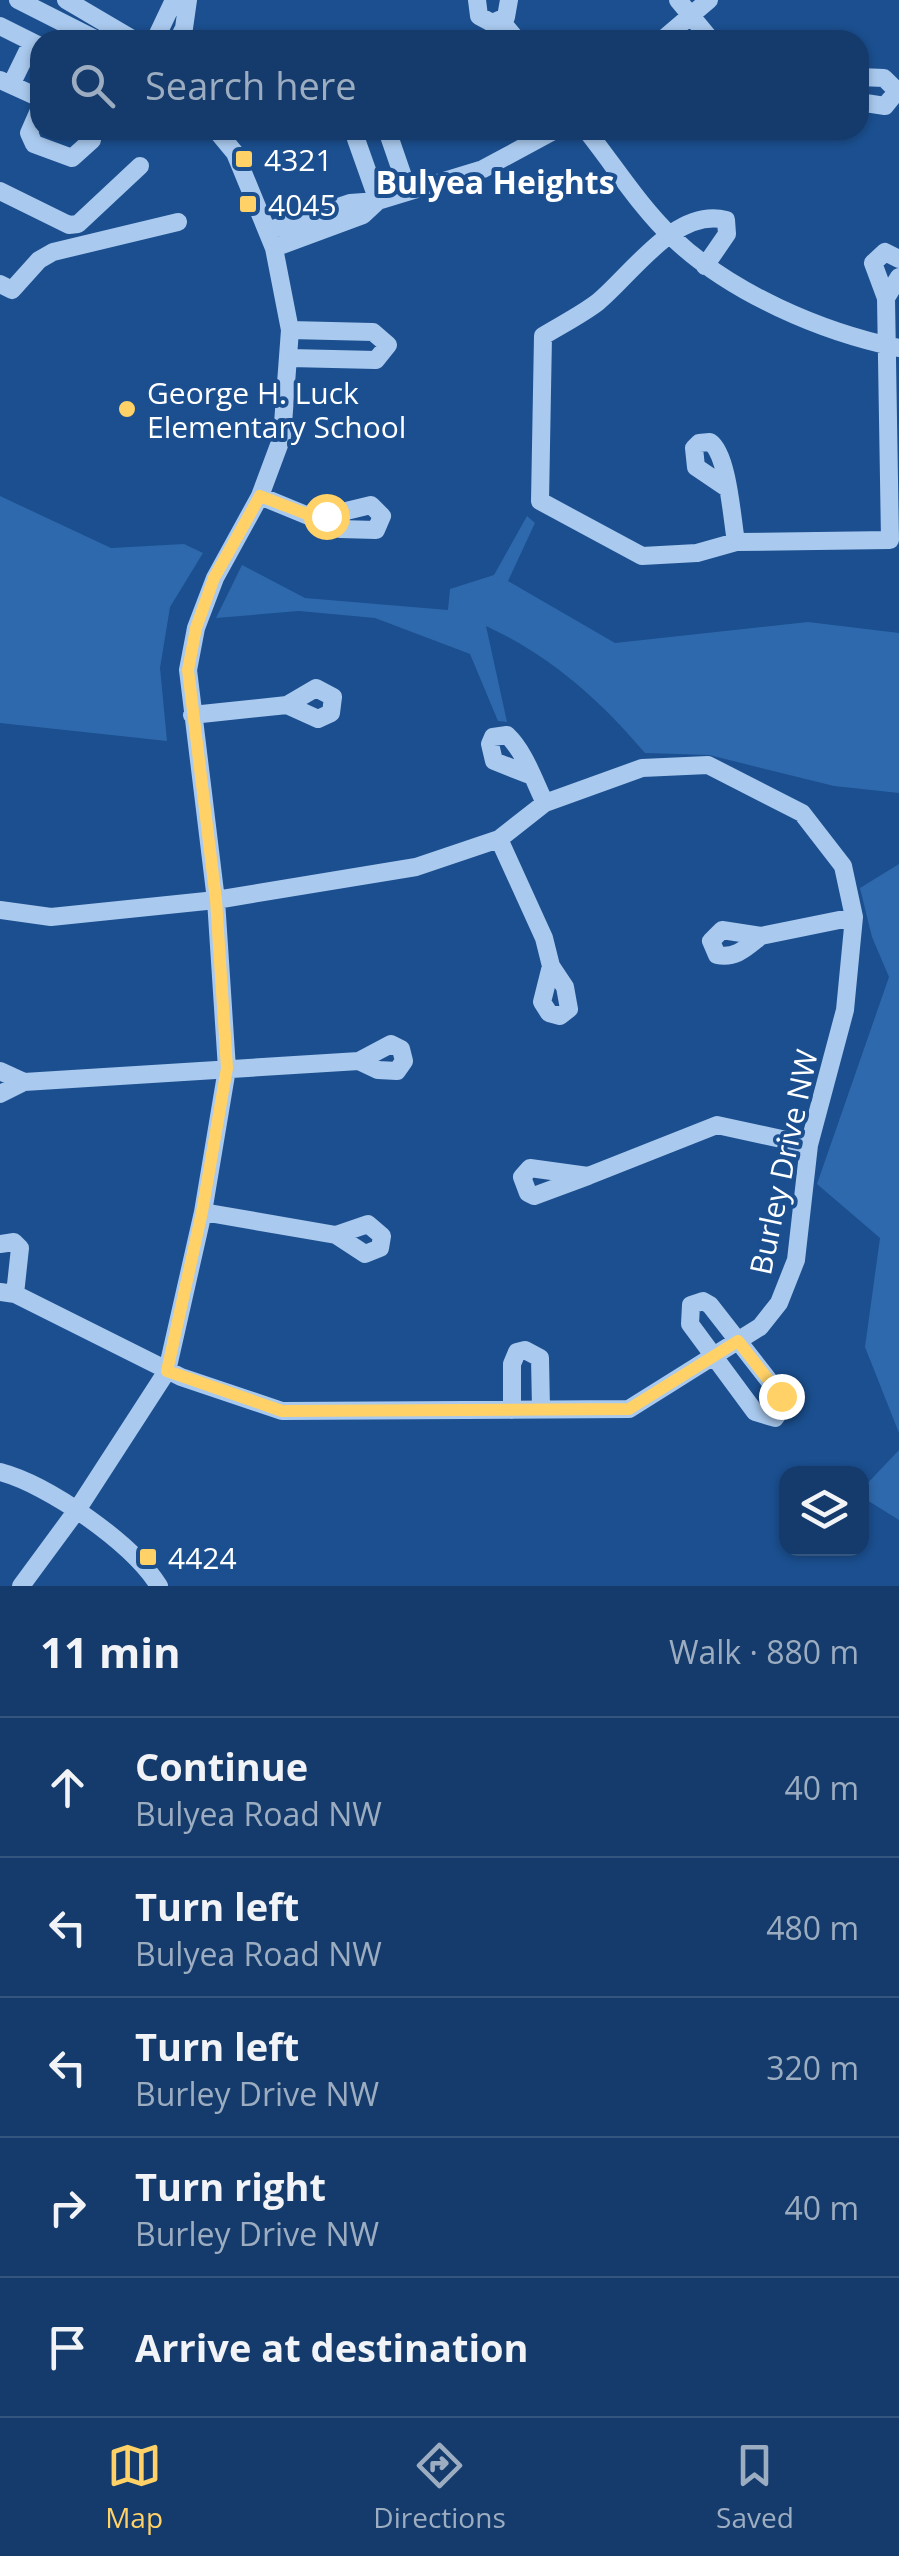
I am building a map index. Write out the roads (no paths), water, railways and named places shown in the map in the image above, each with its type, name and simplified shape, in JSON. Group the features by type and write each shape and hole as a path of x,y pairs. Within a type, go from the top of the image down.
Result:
{"street":[{"path":"18,0 56,30"},
{"path":"66,0 117,30"},
{"path":"160,30 174,0"},
{"path":"183,30 188,0"},
{"path":"478,0 482,19 501,21 508,30"},
{"path":"501,21 508,13 508,0"},
{"path":"678,0 701,30"},
{"path":"673,30 709,0"},
{"path":"0,27 30,41"},
{"path":"30,52 6,82 30,93"},
{"path":"869,77 884,78 894,95 885,106 869,104"},
{"path":"32,140 72,158 92,140"},
{"path":"20,1586 77,1510 167,1371 202,1212 227,1068 216,900 188,670 196,628 214,578 260,496 282,437 290,330 271,240 235,153 224,140"},
{"path":"356,140 378,201"},
{"path":"390,140 408,191"},
{"path":"271,240 363,215 378,201 483,169 537,140"},
{"path":"594,140 670,235 705,266 804,318 892,346"},
{"path":"0,191 69,225 78,224 140,166"},
{"path":"705,266 727,234 726,220 710,216 670,235 596,304 543,336 540,501 642,556 697,553 736,542 890,540 892,346 886,298 872,263 885,252 899,259"},
{"path":"0,284 12,290 39,260 53,252 178,222"},
{"path":"886,298 899,277"},
{"path":"290,330 374,332 388,345 376,360 290,358"},
{"path":"727,488 736,542"},
{"path":"260,496 317,518"},
{"path":"192,715 287,705"},
{"name":"Burley Drive NW","path":"0,910 51,917 216,900 416,868 500,838 545,803 642,768 708,765 802,813 843,866 854,917 844,1010 809,1145 796,1260 779,1303 760,1327 629,1409 282,1411 167,1371 8,1293"},
{"path":"532,776 545,803"},
{"path":"500,838 544,938 552,966"},
{"path":"762,936 854,917"},
{"path":"0,1094 24,1082 359,1061"},
{"path":"0,1072 24,1082"},
{"path":"588,1176 717,1125 809,1145"},
{"path":"202,1212 336,1236"},
{"path":"0,1244 14,1242 20,1248 8,1293"},
{"path":"691,1305 710,1305 738,1341 781,1396 779,1414 761,1417 690,1324 691,1305"},
{"path":"512,1410 512,1364 518,1352 525,1350 540,1358 541,1410"},
{"path":"0,1472 30,1480 77,1510 159,1586"}],"place":[{"name":"4321","path":"244,159"},
{"name":"4045","path":"248,204"},
{"name":"George H. Luck Elementary School","path":"127,409"},
{"name":"4424","path":"148,1557"}],"district":[{"name":"Bulyea Heights","path":"495,181"}]}
